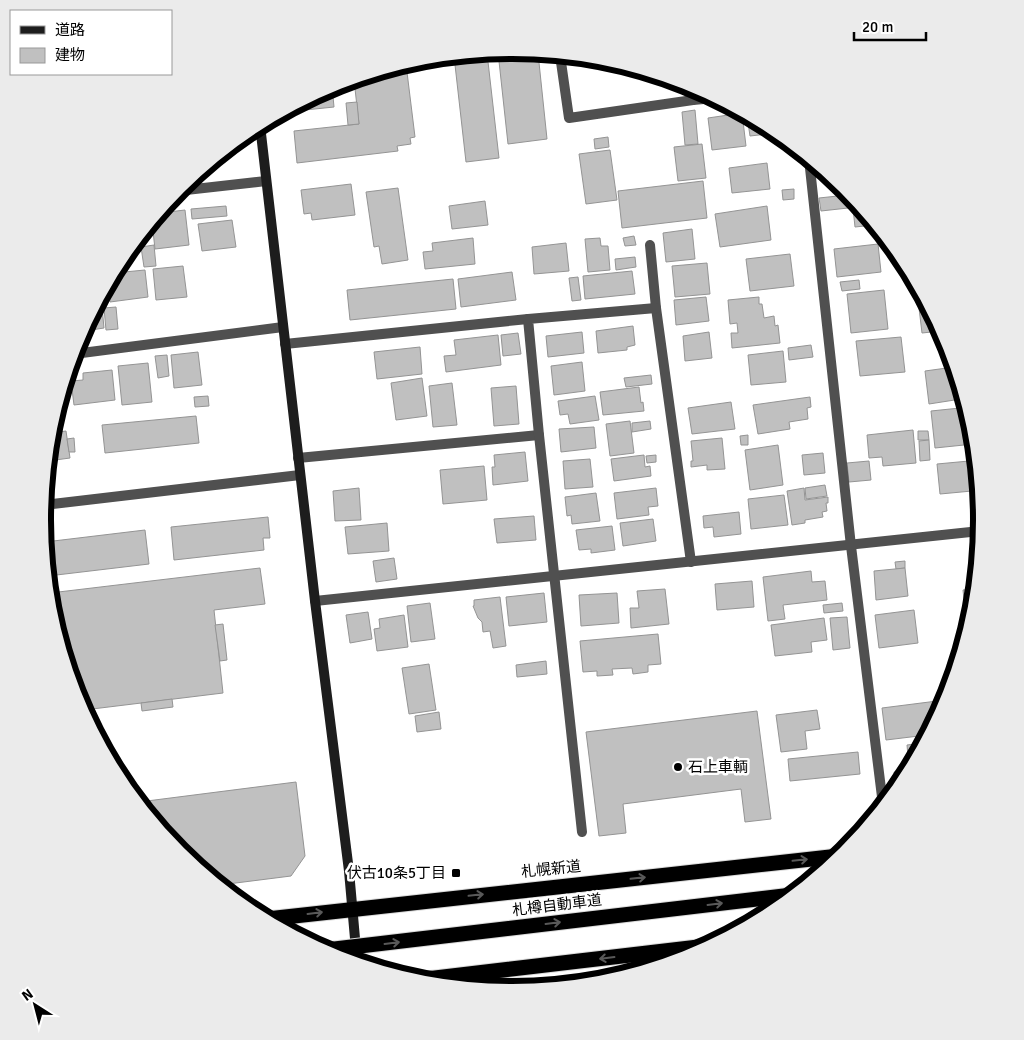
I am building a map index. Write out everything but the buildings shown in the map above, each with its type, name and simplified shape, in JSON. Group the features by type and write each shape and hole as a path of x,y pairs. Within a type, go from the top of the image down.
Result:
{"highway":[{"name":"札幌新道","path":"278,917 825,857"},
{"name":"札樽自動車道","path":"342,948 777,897"},
{"path":"448,976 679,949"}],"street":[{"path":"561,62 569,118 700,99"},
{"path":"261,134 315,602 349,871 356,953"},
{"path":"810,169 850,546 882,795"},
{"path":"191,189 266,181"},
{"path":"650,245 656,308 690,562"},
{"path":"285,344 656,308"},
{"path":"528,319 582,832"},
{"path":"83,353 283,328"},
{"path":"298,458 539,434"},
{"path":"52,504 300,475"},
{"path":"315,602 973,532"}],"place":[{"name":"石上車輌","path":"678,767"},
{"name":"伏古10条5丁目","path":"456,873"}]}
